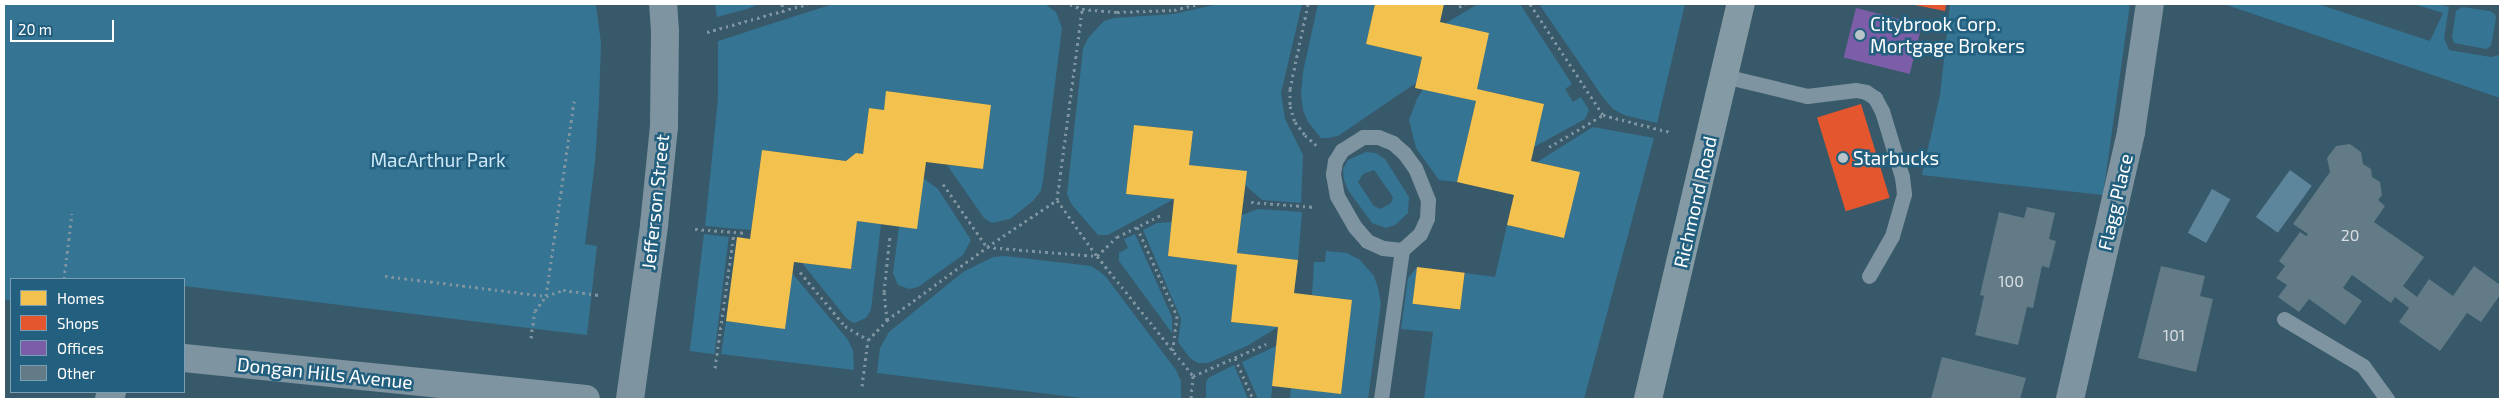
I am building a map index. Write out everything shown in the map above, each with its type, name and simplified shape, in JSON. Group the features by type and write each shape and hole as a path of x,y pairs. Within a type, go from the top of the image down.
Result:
{"main road":[{"name":"Richmond Road","path":"1648,399 1741,4"}],"street":[{"name":"Jefferson Street","path":"630,399 654,224 664,126 666,31 663,4"},
{"name":"Flagg Place","path":"2070,399 2131,132 2150,4"},
{"name":"Dongan Hills Avenue","path":"185,358 586,399"}],"lane":[{"path":"1724,76 1807,96 1856,90 1866,92 1875,98 1882,111 1891,139 1902,177 1904,194 1892,236 1869,276"},
{"path":"1381,399 1402,250 1420,234 1427,218 1428,200 1415,168 1404,153 1393,143 1378,137 1363,137 1342,150 1335,160 1333,174 1337,196 1355,227 1367,241 1383,248 1402,250"},
{"path":"2284,319 2364,366 2387,399"}],"path":[{"path":"782,4 783,12"},
{"path":"707,32 807,4"},
{"path":"1070,4 1082,10 1174,10 1198,4"},
{"path":"1098,10 1099,4"},
{"path":"1308,4 1290,89 1290,106 1295,122 1305,135 1335,160"},
{"path":"1459,7 1464,4"},
{"path":"1530,4 1602,115 1670,132"},
{"path":"1082,10 1056,200 1096,256 1193,376 1191,399"},
{"path":"531,338 535,311 546,296 574,101"},
{"path":"1548,147 1602,115"},
{"path":"943,184 987,247"},
{"path":"862,386 868,340 887,320 987,247 1056,200"},
{"path":"1250,202 1301,207"},
{"path":"64,278 72,213"},
{"path":"987,247 1096,256 1117,237 1161,215"},
{"path":"1137,228 1177,316 1173,352"},
{"path":"695,229 747,233"},
{"path":"715,368 734,232"},
{"path":"887,320 884,292 890,236"},
{"path":"800,272 845,326 868,340"},
{"path":"385,276 546,296 563,290 598,295"},
{"path":"1193,376 1266,344"},
{"path":"1235,358 1253,399"}],"green space":[{"name":"MacArthur Park","path":"4,4 596,4 601,43 599,102 595,162 585,244 597,246 587,335 185,286 185,278 10,278 10,301 4,299"},
{"path":"715,4 759,4 717,17"},
{"path":"833,4 1045,4 1056,12 1062,28 1043,180 1041,191 1033,201 1010,219 992,223 984,218 947,165 983,169 991,105 887,91 884,110 869,108 863,154 856,153 846,161 762,150 751,230 705,226 718,99 718,41"},
{"path":"1218,4 1302,4 1281,93 1285,119 1303,155 1301,203 1262,200 1245,185 1246,171 1189,165 1193,131 1134,125 1126,194 1174,199 1108,235 1098,235 1072,205 1067,194 1083,49 1088,38 1104,21 1113,18 1174,14"},
{"path":"1318,4 1375,4 1366,44 1422,57 1416,83 1338,136 1328,138 1321,138 1308,122 1303,110 1301,94 1303,72"},
{"path":"1478,4 1520,4 1572,84 1565,89 1573,102 1581,97 1589,110 1585,119 1534,147 1544,104 1477,89 1446,23"},
{"path":"1539,4 1685,4 1657,123 1624,115 1613,109 1602,96"},
{"path":"1950,4 2130,4 2103,195 1922,175 1940,95"},
{"path":"2224,4 2318,4 2430,41 2443,13 2414,4 2438,4 2449,7 2444,38 2449,50 2491,57 2499,55 2500,50 2500,98"},
{"path":"2462,7 2490,11 2495,14 2491,46 2486,49 2454,43 2452,37 2456,11"},
{"path":"1423,89 1476,101 1457,182 1439,180 1416,148 1409,120"},
{"path":"1593,127 1654,138 1584,399 1424,399 1433,332 1401,329 1408,278 1417,267 1413,304 1460,310 1465,273 1495,277 1507,225 1564,238 1579,172 1537,162"},
{"path":"1366,152 1376,153 1385,159 1409,197 1408,213 1395,225 1386,228 1372,223 1348,190 1344,180 1343,169 1348,160","holes":["1374,170 1393,197 1391,203 1381,209 1374,206 1358,182 1363,174"]},
{"path":"923,178 938,189 971,240 963,255 918,287 909,289 898,285 893,273 899,227"},
{"path":"1258,209 1302,212 1298,260 1237,253 1242,215"},
{"path":"857,221 881,224 871,310 866,318 854,323 847,319 802,263 851,269"},
{"path":"1172,222 1168,256 1237,265 1231,322 1278,327 1247,346 1208,363 1198,363 1190,358 1178,342 1181,319 1143,230 1157,223"},
{"path":"704,234 729,237 714,354 690,351"},
{"path":"1135,234 1172,317 1172,333 1119,261 1119,253 1128,248 1124,239"},
{"path":"1326,251 1347,253 1360,260 1374,276 1378,288 1381,303 1368,399 1290,399 1291,388 1341,393 1352,300 1312,295 1314,262 1325,262"},
{"path":"1005,256 1091,266 1099,271 1106,277 1176,370 1181,381 1181,399 1090,399 877,373 880,348 889,332 963,272 993,257"},
{"path":"792,273 848,340 853,351 854,370 721,354 726,321 785,328"},
{"path":"1276,346 1271,399 1258,399 1242,362"},
{"path":"1234,365 1248,399 1206,399 1206,383 1208,378"}],"shaded area":[{"path":"2290,170 2312,186 2278,233 2256,217"},
{"path":"2212,189 2230,199 2206,243 2188,233"}],"building: Homes":[{"path":"1375,4 1444,4 1440,22 1489,33 1477,89 1544,104 1531,161 1580,172 1564,238 1507,225 1514,195 1457,182 1476,101 1415,88 1422,57 1366,44"},
{"path":"886,91 991,105 983,169 926,162 917,229 857,221 851,269 794,262 785,329 726,321 737,237 750,239 762,150 846,161 856,153 863,154 869,108 884,110"},
{"path":"1134,125 1193,131 1189,165 1247,171 1237,253 1298,260 1294,293 1352,300 1341,394 1272,386 1278,327 1231,322 1237,265 1168,256 1174,199 1126,194"},
{"path":"1417,267 1465,273 1460,310 1412,304"}],"building: Shops":[{"path":"1910,4 1946,4 1945,11"},
{"path":"1861,104 1890,198 1846,211 1817,117"}],"building: Offices":[{"path":"1856,8 1922,24 1910,74 1844,57"}],"building: Other":[{"path":"2350,144 2361,152 2363,164 2371,169 2372,177 2380,182 2382,195 2378,200 2385,206 2374,222 2424,257 2403,286 2417,297 2429,279 2453,296 2474,266 2500,285 2500,295 2481,322 2467,313 2440,351 2399,322 2409,308 2395,297 2391,303 2352,275 2343,288 2362,301 2345,325 2309,299 2299,312 2278,297 2287,285 2276,278 2285,266 2279,261 2300,232 2306,236 2308,234 2293,224 2330,172 2327,158 2336,146"},
{"path":"2027,207 2055,213 2049,239 2056,241 2049,268 2042,266 2033,308 2027,307 2018,345 1975,335 1984,296 1980,295 1999,212 2024,218"},
{"path":"2161,266 2205,276 2200,296 2213,299 2196,372 2138,358"},
{"path":"1942,357 2026,378 2020,399 1931,399"}],"place":[{"name":"Citybrook Corp. Mortgage Brokers","path":"1860,35"},
{"name":"Starbucks","path":"1843,158"}]}
